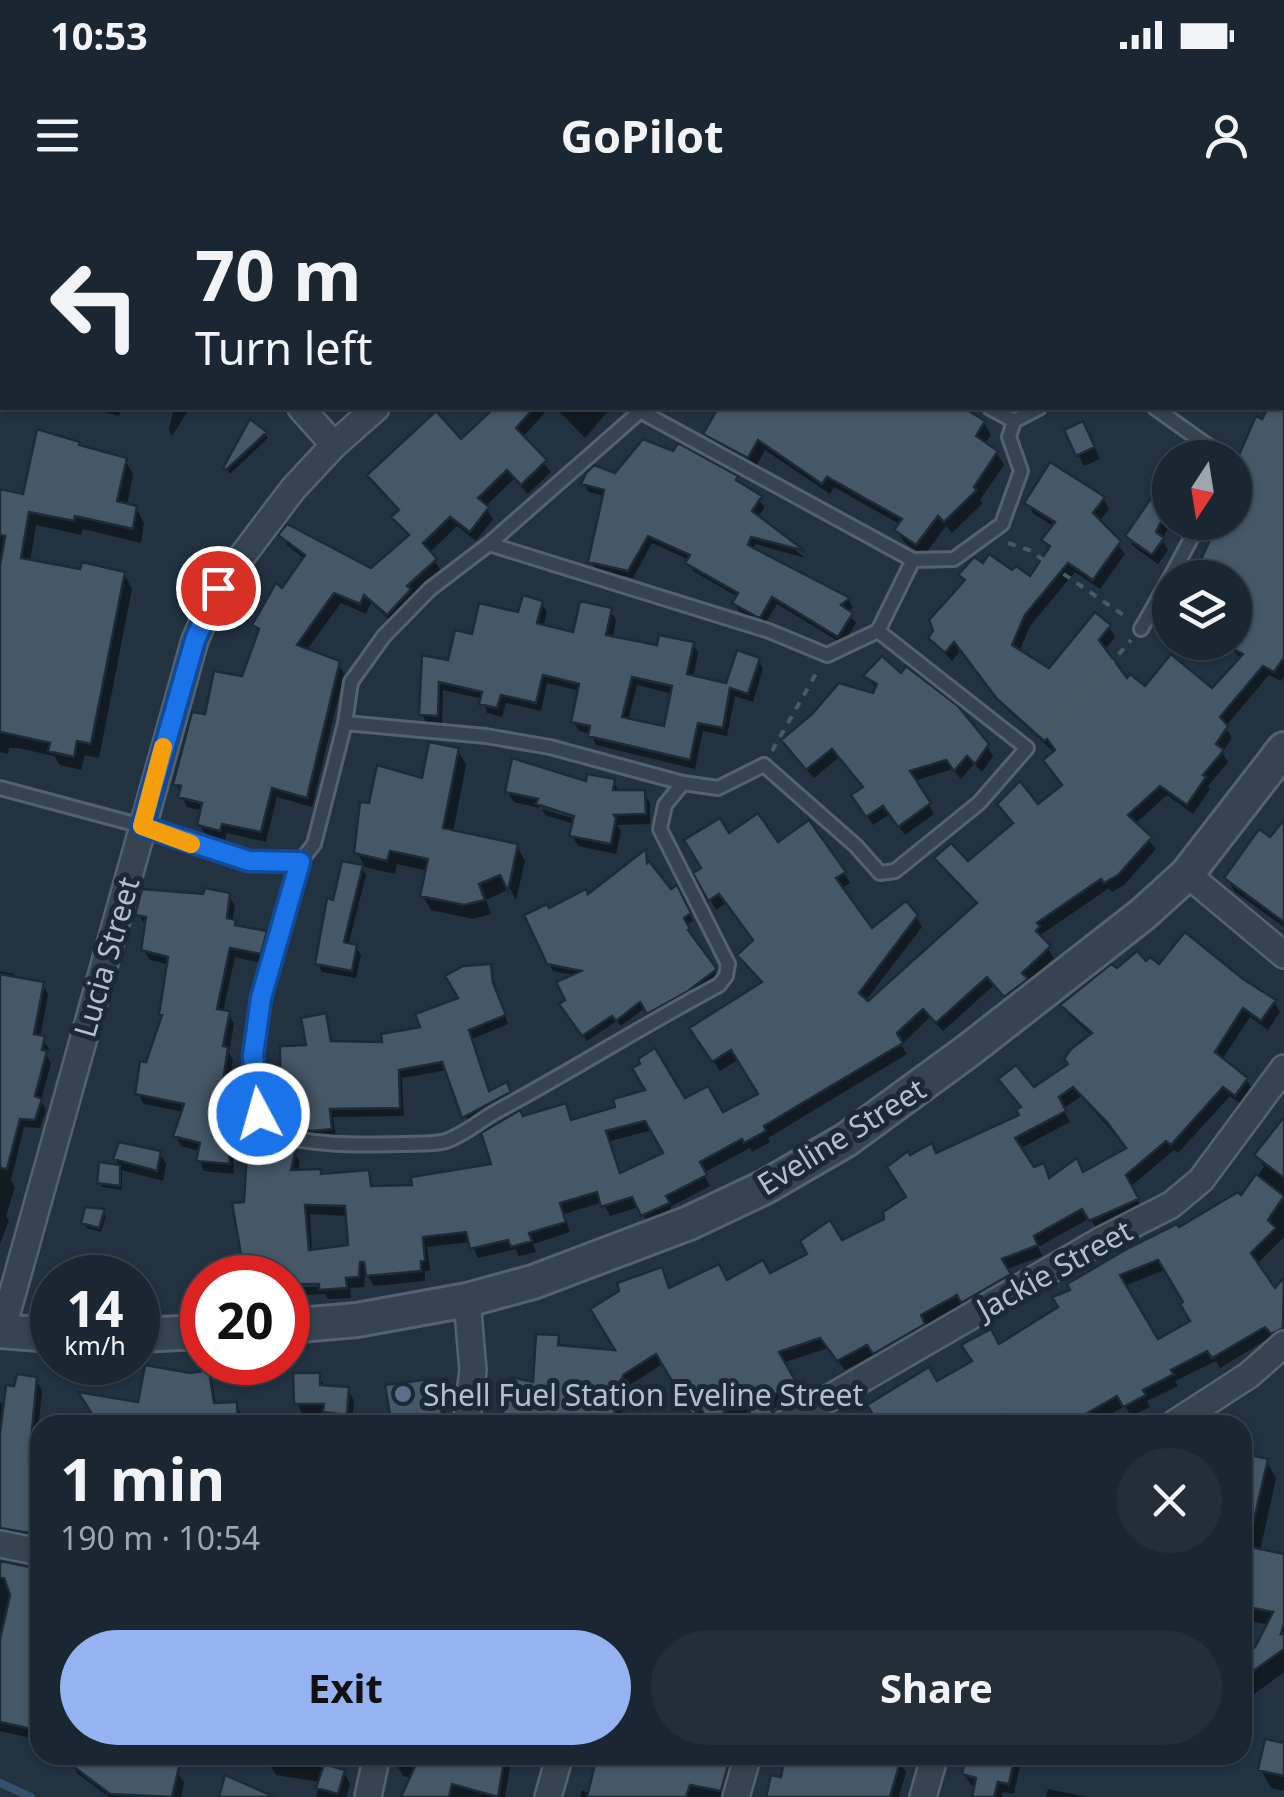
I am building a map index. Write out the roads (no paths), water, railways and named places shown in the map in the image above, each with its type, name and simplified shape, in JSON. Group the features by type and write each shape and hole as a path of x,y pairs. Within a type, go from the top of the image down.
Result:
{"street":[{"path":"304,410 334,445"},
{"name":"Lucia Street","path":"1,1331 195,640 218,588 293,489 374,410"},
{"name":"Eveline Street","path":"310,1324 357,1320 467,1300 533,1282 690,1223 765,1187 846,1140 1144,914 1188,874 1284,748"},
{"path":"1188,874 1284,955"},
{"name":"Jackie Street","path":"801,1415 1100,1240 1171,1205 1201,1180 1284,1068"},
{"path":"467,1300 473,1370 467,1415"},
{"path":"1,1331 30,1333"},
{"path":"1187,1415 1249,1375 1284,1344"},
{"path":"0,1544 30,1550"},
{"path":"368,1797 375,1765"},
{"path":"548,1797 557,1765"},
{"path":"736,1797 745,1765"},
{"path":"923,1797 932,1765"}],"lane":[{"path":"641,410 489,544 430,589 384,636 351,682 345,722 314,844 300,862 261,998 253,1056 259,1114 271,1133 364,1146 441,1143 465,1134 495,1112 535,1093 626,1035 719,985 728,964 660,829 665,805 683,784"},
{"path":"644,410 913,560 954,559 1002,524 1021,471 1009,437 1014,421 1034,410"},
{"path":"994,410 1014,421"},
{"path":"1158,410 1200,440"},
{"path":"489,544 769,631 827,655 878,631 913,560"},
{"path":"1141,629 1152,610"},
{"path":"345,722 486,736 550,747 683,784 718,788 764,765 856,846 880,873 895,872 979,803 1026,748 878,631"},
{"path":"0,788 142,826 249,861 300,862"}],"waterway":[{"path":"0,1783 31,1797"}],"place":[{"name":"Shell Fuel Station Eveline Street","path":"403,1394"}]}
